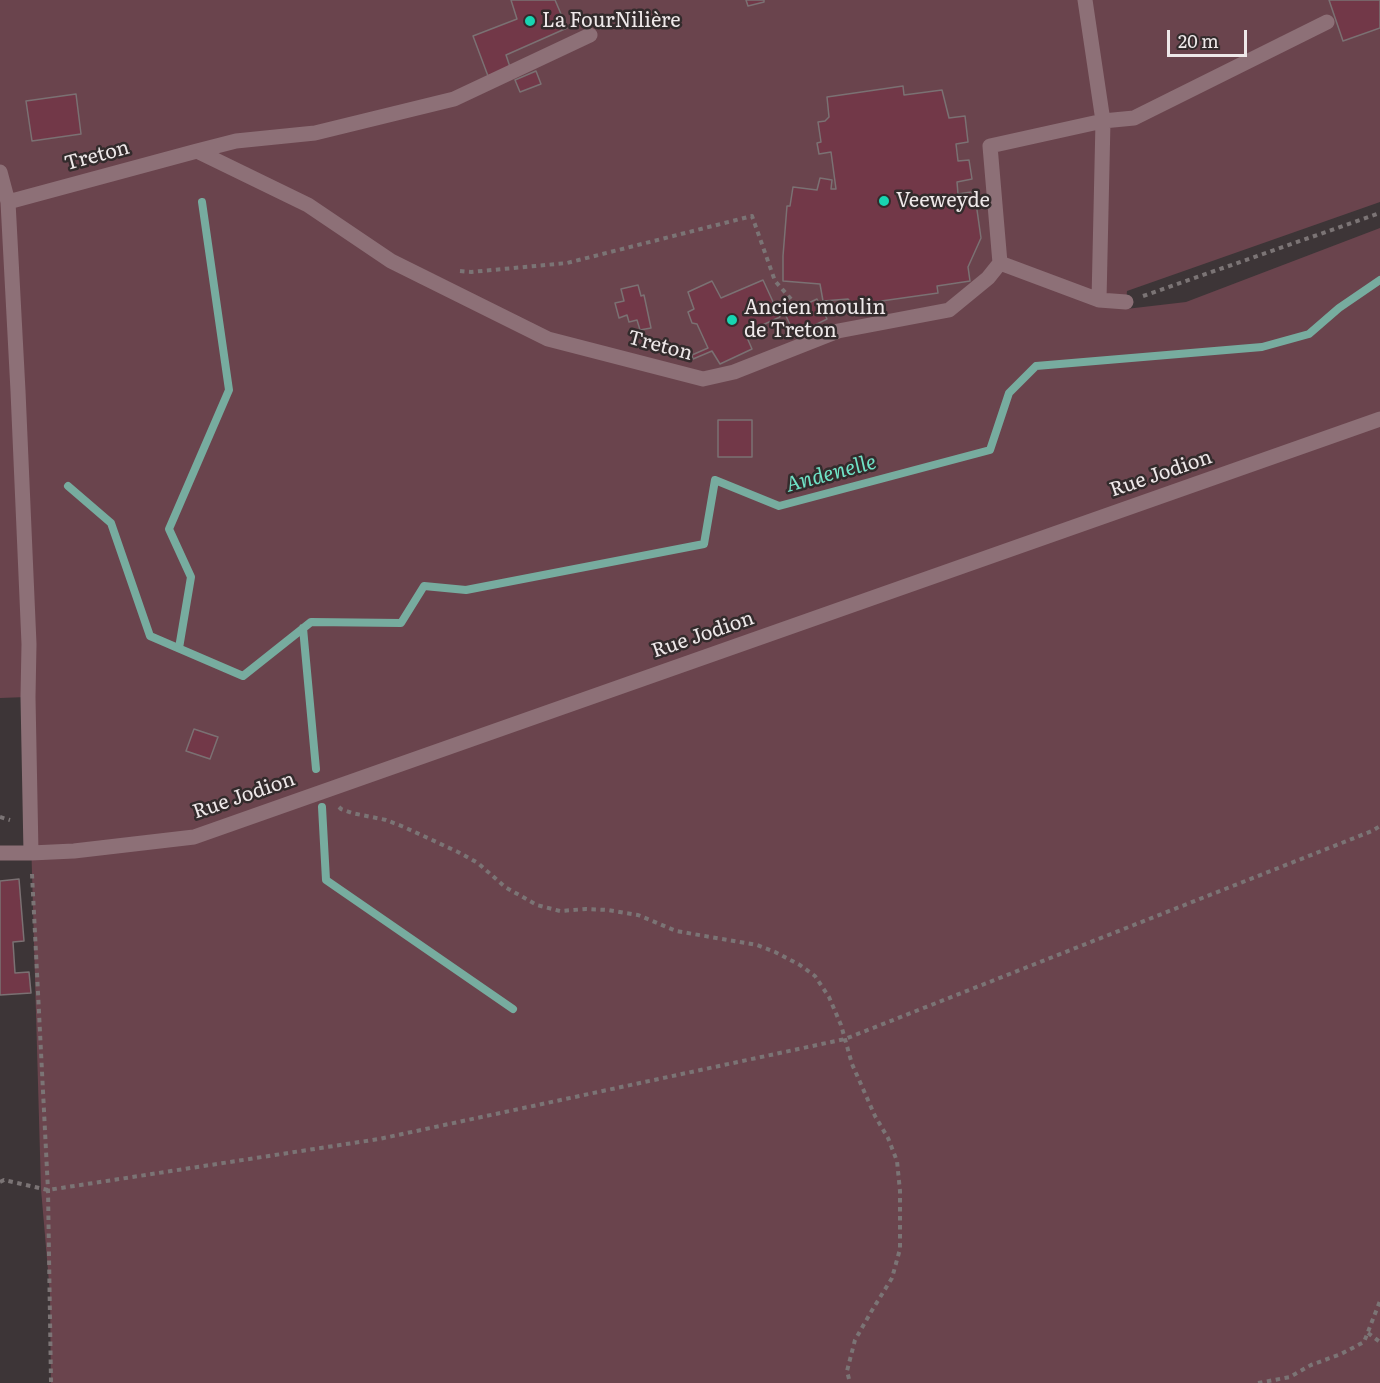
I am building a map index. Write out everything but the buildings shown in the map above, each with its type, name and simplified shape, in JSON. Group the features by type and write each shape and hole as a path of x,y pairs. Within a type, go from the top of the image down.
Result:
{"street":[{"path":"1085,0 1103,121 1099,300"},
{"path":"1126,302 1099,300 1000,263 990,146 1103,121 1134,118 1327,22"},
{"name":"Treton","path":"8,202 236,141 315,133 454,99 590,34"},
{"name":"Treton","path":"197,151 308,205 391,261 548,339 703,379 734,372 838,332 949,310 988,278 1000,263"},
{"path":"0,171 8,202 18,391 28,644 31,853"},
{"name":"Rue Jodion","path":"0,853 74,851 194,837 1380,419"}],"path":[{"path":"1126,302 1380,213"},
{"path":"459,270 471,272 567,263 752,216 775,281 790,300"},
{"path":"326,790 341,809 386,820 428,837 478,863 505,888 537,905 560,911 608,910 638,915 676,931 756,945 800,965 815,976 842,1025 852,1064 875,1116 888,1138 897,1161 900,1191 900,1249 892,1278 855,1340 847,1371 849,1383"},
{"path":"0,1182 4,1180 48,1190 379,1139 845,1039 1380,826"},
{"path":"31,853 48,1190 51,1383"},
{"path":"1258,1383 1290,1377 1311,1365 1341,1354 1364,1342 1380,1301"},
{"path":"1368,1333 1380,1342"}],"shaded area":[{"path":"0,0 1380,0 1380,202 1127,291 1126,309 1186,302 1380,228 1380,1383 51,1383 50,1294 41,1189 27,697 0,698"}],"waterway":[{"path":"179,648 191,577 169,529 229,390 202,202"},
{"name":"Andenelle","path":"68,486 111,523 150,636 243,676 311,622 401,623 424,586 466,590 704,544 715,480 779,506 990,450 1009,393 1036,366 1262,347 1309,334 1339,308 1380,280"},
{"path":"303,628 316,769"},
{"path":"322,807 326,880 513,1009"}],"place":[{"name":"La FourNilière","path":"530,21"},
{"name":"Veeweyde","path":"884,201"},
{"name":"Ancien moulin de Treton","path":"732,320"}]}
